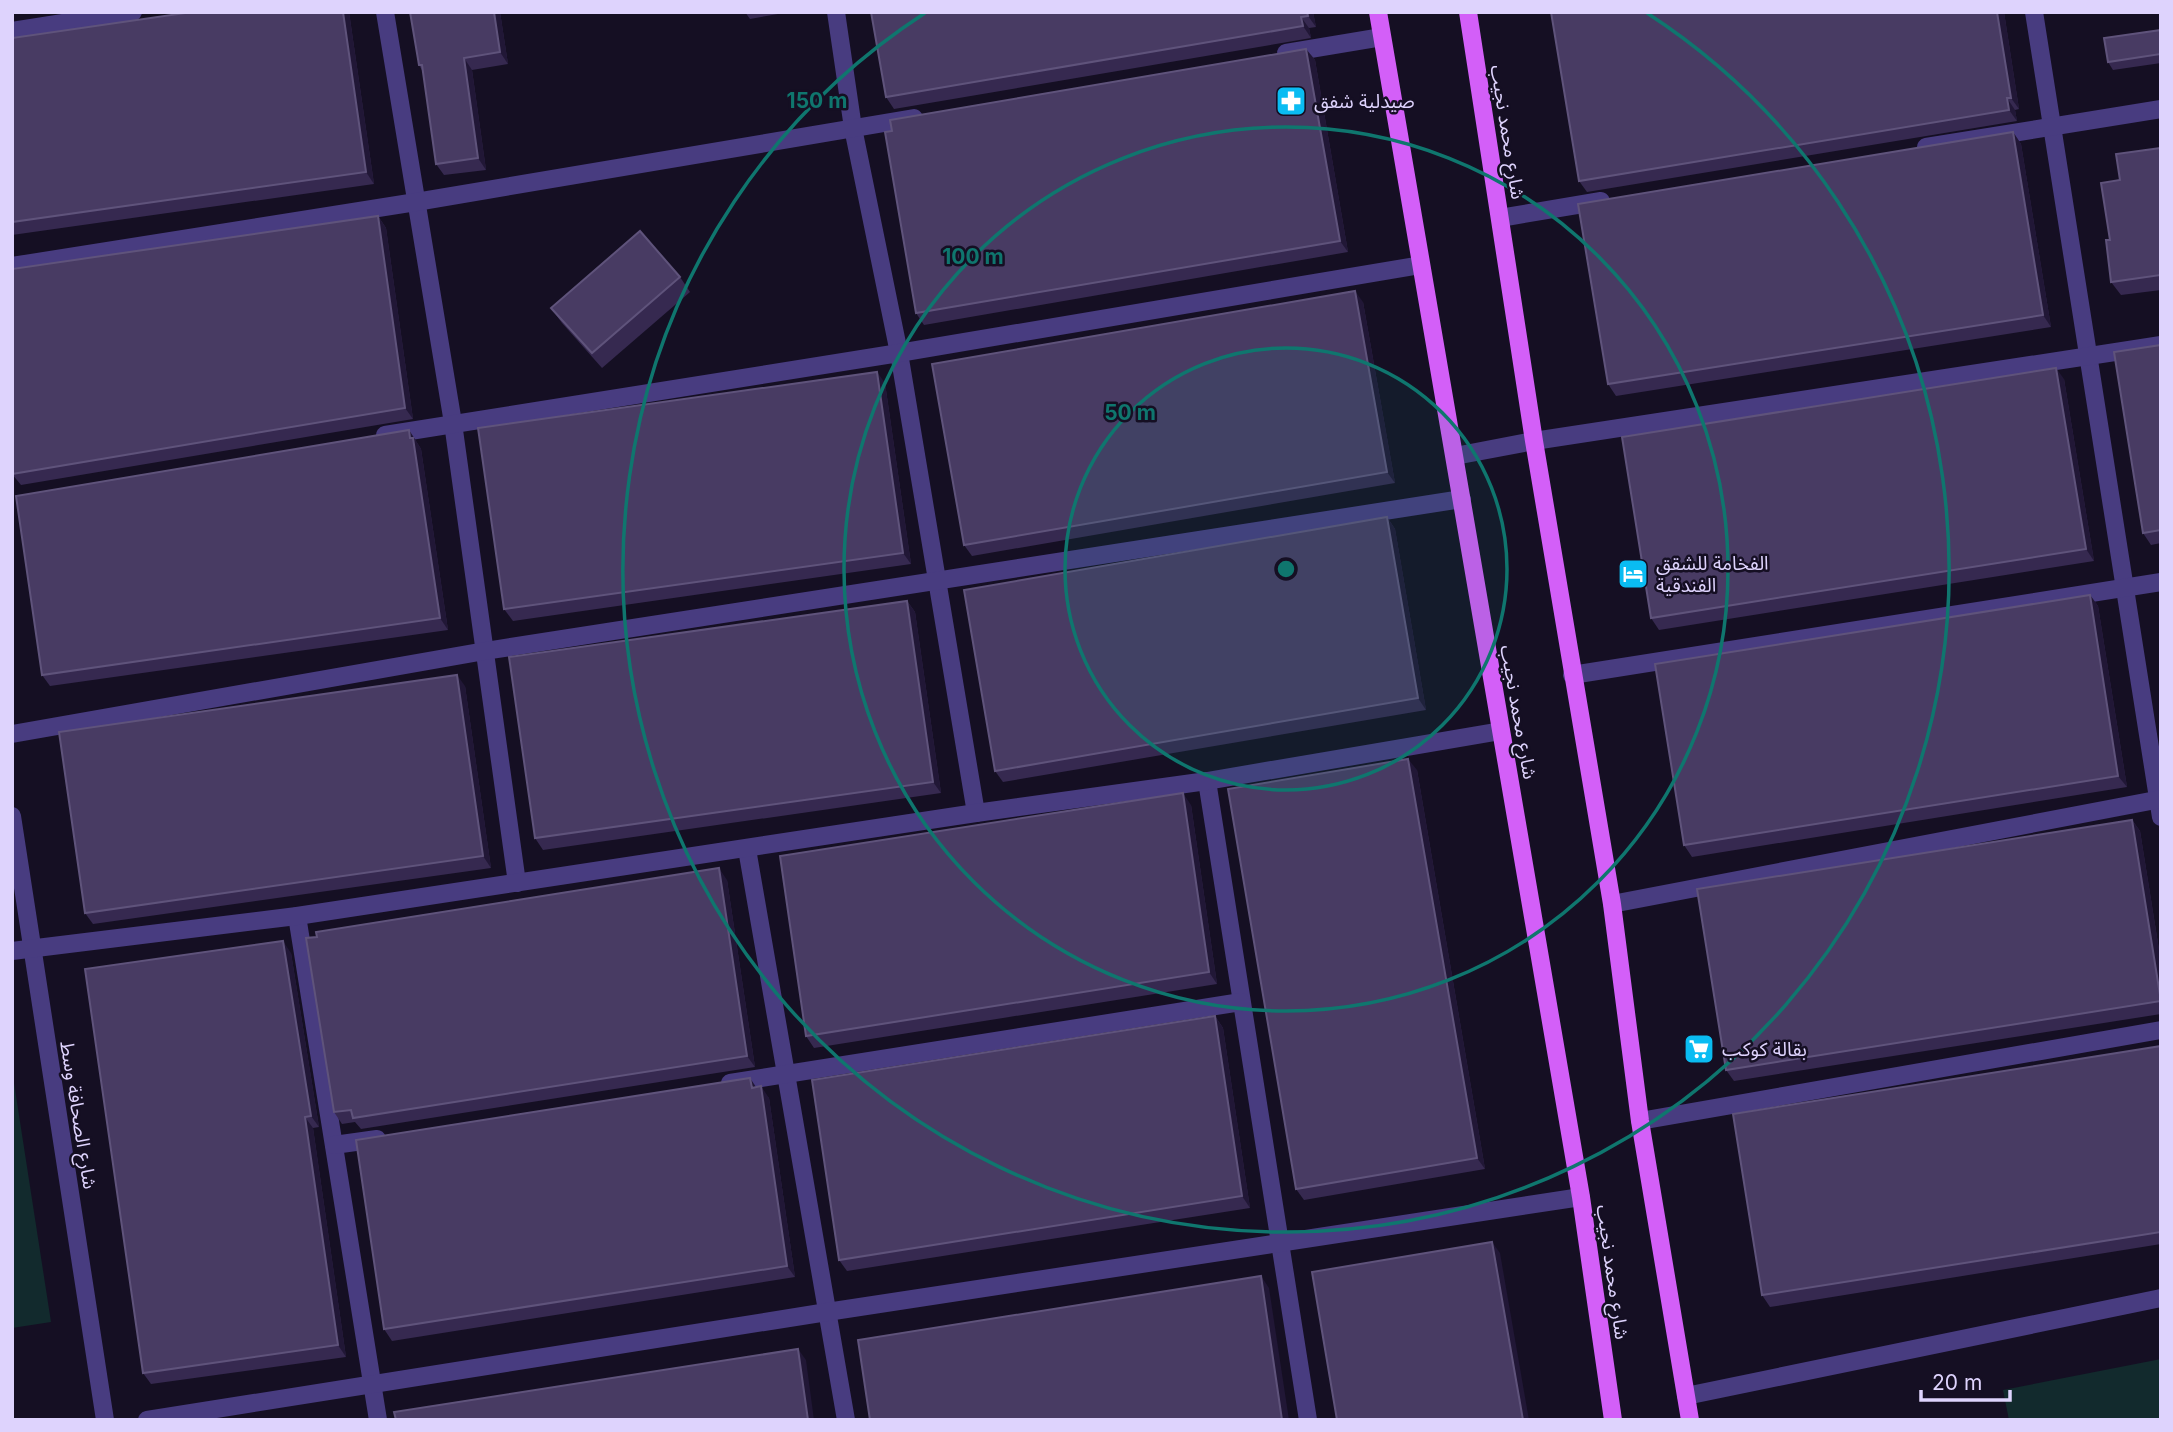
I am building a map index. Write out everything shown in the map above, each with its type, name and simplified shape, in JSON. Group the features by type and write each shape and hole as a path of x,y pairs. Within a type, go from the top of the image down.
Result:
{"main road":[{"name":"شارع محمد نجيب","path":"1378,12 1581,1197 1613,1420"},
{"name":"شارع محمد نجيب","path":"1468,12 1534,441 1612,904 1640,1121 1690,1420"}],"street":[{"path":"12,31 134,12"},
{"path":"385,12 453,423 517,883"},
{"path":"836,12 853,128 899,353 976,813"},
{"path":"2034,12 2161,817"},
{"path":"1273,56 1382,37"},
{"path":"1914,149 2161,108"},
{"path":"12,266 416,202 934,114"},
{"path":"1500,218 1624,197"},
{"path":"370,437 899,353 1421,265"},
{"path":"1455,456 1534,441 2161,345"},
{"path":"12,734 485,651 1462,499"},
{"path":"1572,675 2161,582"},
{"path":"12,951 297,916 976,813 1207,781 1501,730"},
{"path":"1207,781 1308,1420"},
{"path":"1612,904 2159,799"},
{"name":"شارع الصحافة وسط","path":"12,816 106,1420"},
{"path":"747,849 846,1420"},
{"path":"297,916 378,1420"},
{"path":"718,1085 1241,1002"},
{"path":"1640,1121 2161,1030"},
{"path":"334,1145 389,1137"},
{"path":"147,1420 827,1312 1581,1197"},
{"path":"1686,1396 2161,1298"}],"green space":[{"path":"12,1070 51,1322 12,1328"},
{"path":"2161,1359 2161,1420 2009,1420 2003,1390"}],"building":[{"path":"192,12 343,12 366,172 12,222 12,38"},
{"path":"410,12 494,12 500,52 464,58 478,158 436,164 422,65 419,65"},
{"path":"871,12 1307,12 1308,16 1301,17 1303,26 886,97"},
{"path":"1551,12 1997,12 2011,98 2007,98 2009,110 1579,181"},
{"path":"2161,30 2161,54 2108,62 2104,38"},
{"path":"1306,49 1340,241 916,313 885,132 892,131 890,120"},
{"path":"2013,132 2043,315 1608,384 1578,204"},
{"path":"2161,148 2161,275 2111,282 2106,240 2110,240 2101,183 2120,180 2116,154"},
{"path":"378,216 405,408 12,474 12,269"},
{"path":"640,231 680,277 592,353 551,308"},
{"path":"1355,291 1387,472 964,545 932,364"},
{"path":"2161,345 2161,530 2143,533 2114,352"},
{"path":"2056,368 2086,549 1651,618 1622,437"},
{"path":"877,372 903,553 504,609 478,428"},
{"path":"409,430 410,438 413,438 440,618 42,675 16,496"},
{"path":"1387,517 1418,698 995,771 964,590"},
{"path":"2090,595 2118,776 1684,845 1655,664"},
{"path":"907,601 933,782 535,838 509,657"},
{"path":"457,675 483,856 85,913 59,732"},
{"path":"1408,759 1477,1158 1296,1189 1228,789"},
{"path":"1183,793 1209,972 806,1036 780,856"},
{"path":"2132,820 2161,1001 1726,1070 1697,889"},
{"path":"719,868 747,1056 353,1118 351,1110 334,1112 306,938 317,937 316,932"},
{"path":"283,941 311,1116 305,1117 338,1345 143,1373 85,969"},
{"path":"1215,1016 1242,1196 839,1260 812,1080"},
{"path":"2161,1046 2161,1232 1762,1295 1733,1114"},
{"path":"750,1078 752,1088 761,1086 787,1266 384,1329 356,1140"},
{"path":"1492,1242 1523,1420 1337,1420 1312,1272"},
{"path":"1261,1276 1282,1420 870,1420 858,1340"},
{"path":"798,1349 808,1420 396,1420 394,1412"}],"place":[{"name":"صيدلية شفق","path":"1291,101"},
{"name":"الفخامة للشقق الفندقية","path":"1633,574"},
{"name":"بقالة كوكب","path":"1699,1049"}]}
